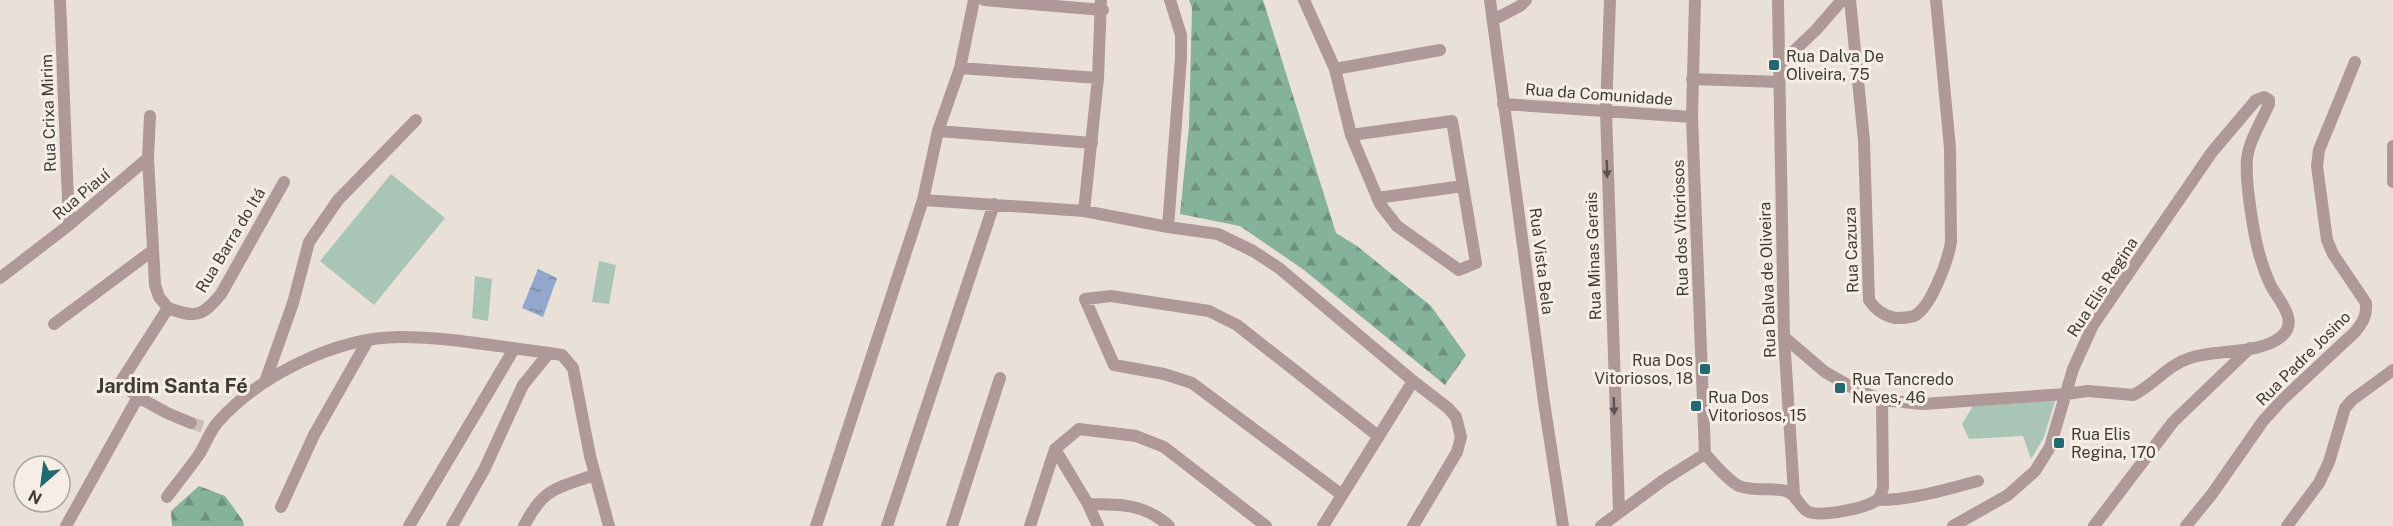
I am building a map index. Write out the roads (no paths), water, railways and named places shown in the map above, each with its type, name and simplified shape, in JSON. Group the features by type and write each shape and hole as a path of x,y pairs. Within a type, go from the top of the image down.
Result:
{"street":[{"name":"Rua Crixa Mirim","path":"60,0 69,225"},
{"path":"816,526 922,200 938,130 960,68 974,0"},
{"path":"984,0 1102,5 1098,78 1084,211"},
{"path":"1168,227 1181,58 1181,35 1170,0"},
{"path":"1304,0 1335,69 1351,135 1377,198 1397,226 1459,270 1476,263 1452,122 1351,135"},
{"name":"Rua Vista Bela","path":"1490,0 1563,526"},
{"path":"1493,20 1520,6 1526,0"},
{"name":"Rua Minas Gerais","path":"1610,0 1606,111 1619,511"},
{"name":"Rua dos Vitoriosos","path":"1695,0 1692,117 1705,454"},
{"name":"Rua Dalva de Oliveira","path":"1778,0 1784,337 1794,494"},
{"path":"1779,65 1816,30 1842,0"},
{"name":"Rua Cazuza","path":"1850,0 1864,141 1869,300 1881,313 1905,318 1915,316 1930,297 1948,257 1951,242 1950,148 1936,0"},
{"path":"1335,69 1440,50"},
{"name":"Rua Padre Josino","path":"2186,526 2276,407 2355,332 2364,320 2367,311 2366,303 2333,254 2327,240 2317,166 2319,150 2355,62"},
{"path":"960,68 1098,78"},
{"path":"1692,80 1779,82"},
{"name":"Rua Elis Regina","path":"1953,526 2008,495 2021,486 2035,471 2050,447 2081,347 2093,325 2212,152 2261,97 2269,100 2269,104 2250,148 2247,173 2254,233 2261,262 2270,285 2289,317 2289,324 2281,337 2250,348"},
{"name":"Rua da Comunidade","path":"1503,104 1692,117"},
{"path":"150,116 148,158 155,285 159,297 168,308 120,383 138,397 191,423"},
{"path":"265,382 293,303 309,242 339,200 416,120"},
{"path":"938,130 1092,143"},
{"path":"2393,146 2393,182"},
{"name":"Rua Piauí","path":"0,278 69,225 148,158"},
{"name":"Rua Barra do Itá","path":"168,308 186,315 200,314 210,307 220,294 284,182"},
{"path":"1377,198 1463,186"},
{"path":"922,200 1084,211 1218,234 1266,259 1452,412 1458,423 1461,437 1458,452 1413,526"},
{"path":"887,526 994,204"},
{"path":"54,324 152,251"},
{"path":"1342,495 1192,383 1164,374 1114,365 1085,299 1112,296 1209,311 1222,316 1244,330 1378,436"},
{"path":"167,497 198,455 208,428 265,382 285,370 334,349 368,340 398,337 430,339 562,355 573,368 594,475 609,526"},
{"path":"1784,337 1825,372 1853,388 1882,400 1923,404 2088,391 2133,395 2176,362 2208,354 2250,348"},
{"path":"281,507 314,435 368,340"},
{"path":"2094,526 2173,422 2250,348"},
{"path":"409,526 514,349"},
{"path":"452,526 484,470 523,385 549,353"},
{"path":"2287,526 2319,483 2329,462 2345,408 2352,400 2393,370"},
{"path":"952,526 1000,378"},
{"path":"1323,526 1413,381"},
{"path":"66,526 138,397"},
{"path":"1877,500 1883,487 1882,400"},
{"path":"1030,526 1055,449 1079,429 1136,436 1164,447 1266,526"},
{"path":"1055,449 1088,504 1098,526"},
{"path":"1601,526 1619,511 1705,454 1739,486 1750,489 1780,490 1794,494 1803,507 1819,514 1860,507 1877,500 1894,500 1921,495 1978,481"},
{"path":"524,526 544,495 594,475"},
{"path":"1088,504 1121,504 1137,507 1158,516 1169,526"}],"water":[{"path":"538,269 557,278 543,317 522,308"}],"tunnel":[{"path":"191,423 204,427"}],"place":[{"name":"Rua Dalva De Oliveira, 75","path":"1774,65"},
{"name":"Rua Dos Vitoriosos, 18","path":"1705,369"},
{"name":"Rua Tancredo Neves, 46","path":"1840,388"},
{"name":"Rua Dos Vitoriosos, 15","path":"1696,406"},
{"name":"Rua Elis Regina, 170","path":"2059,443"}],"district":[{"name":"Jardim Santa Fé","path":"172,386"}]}
